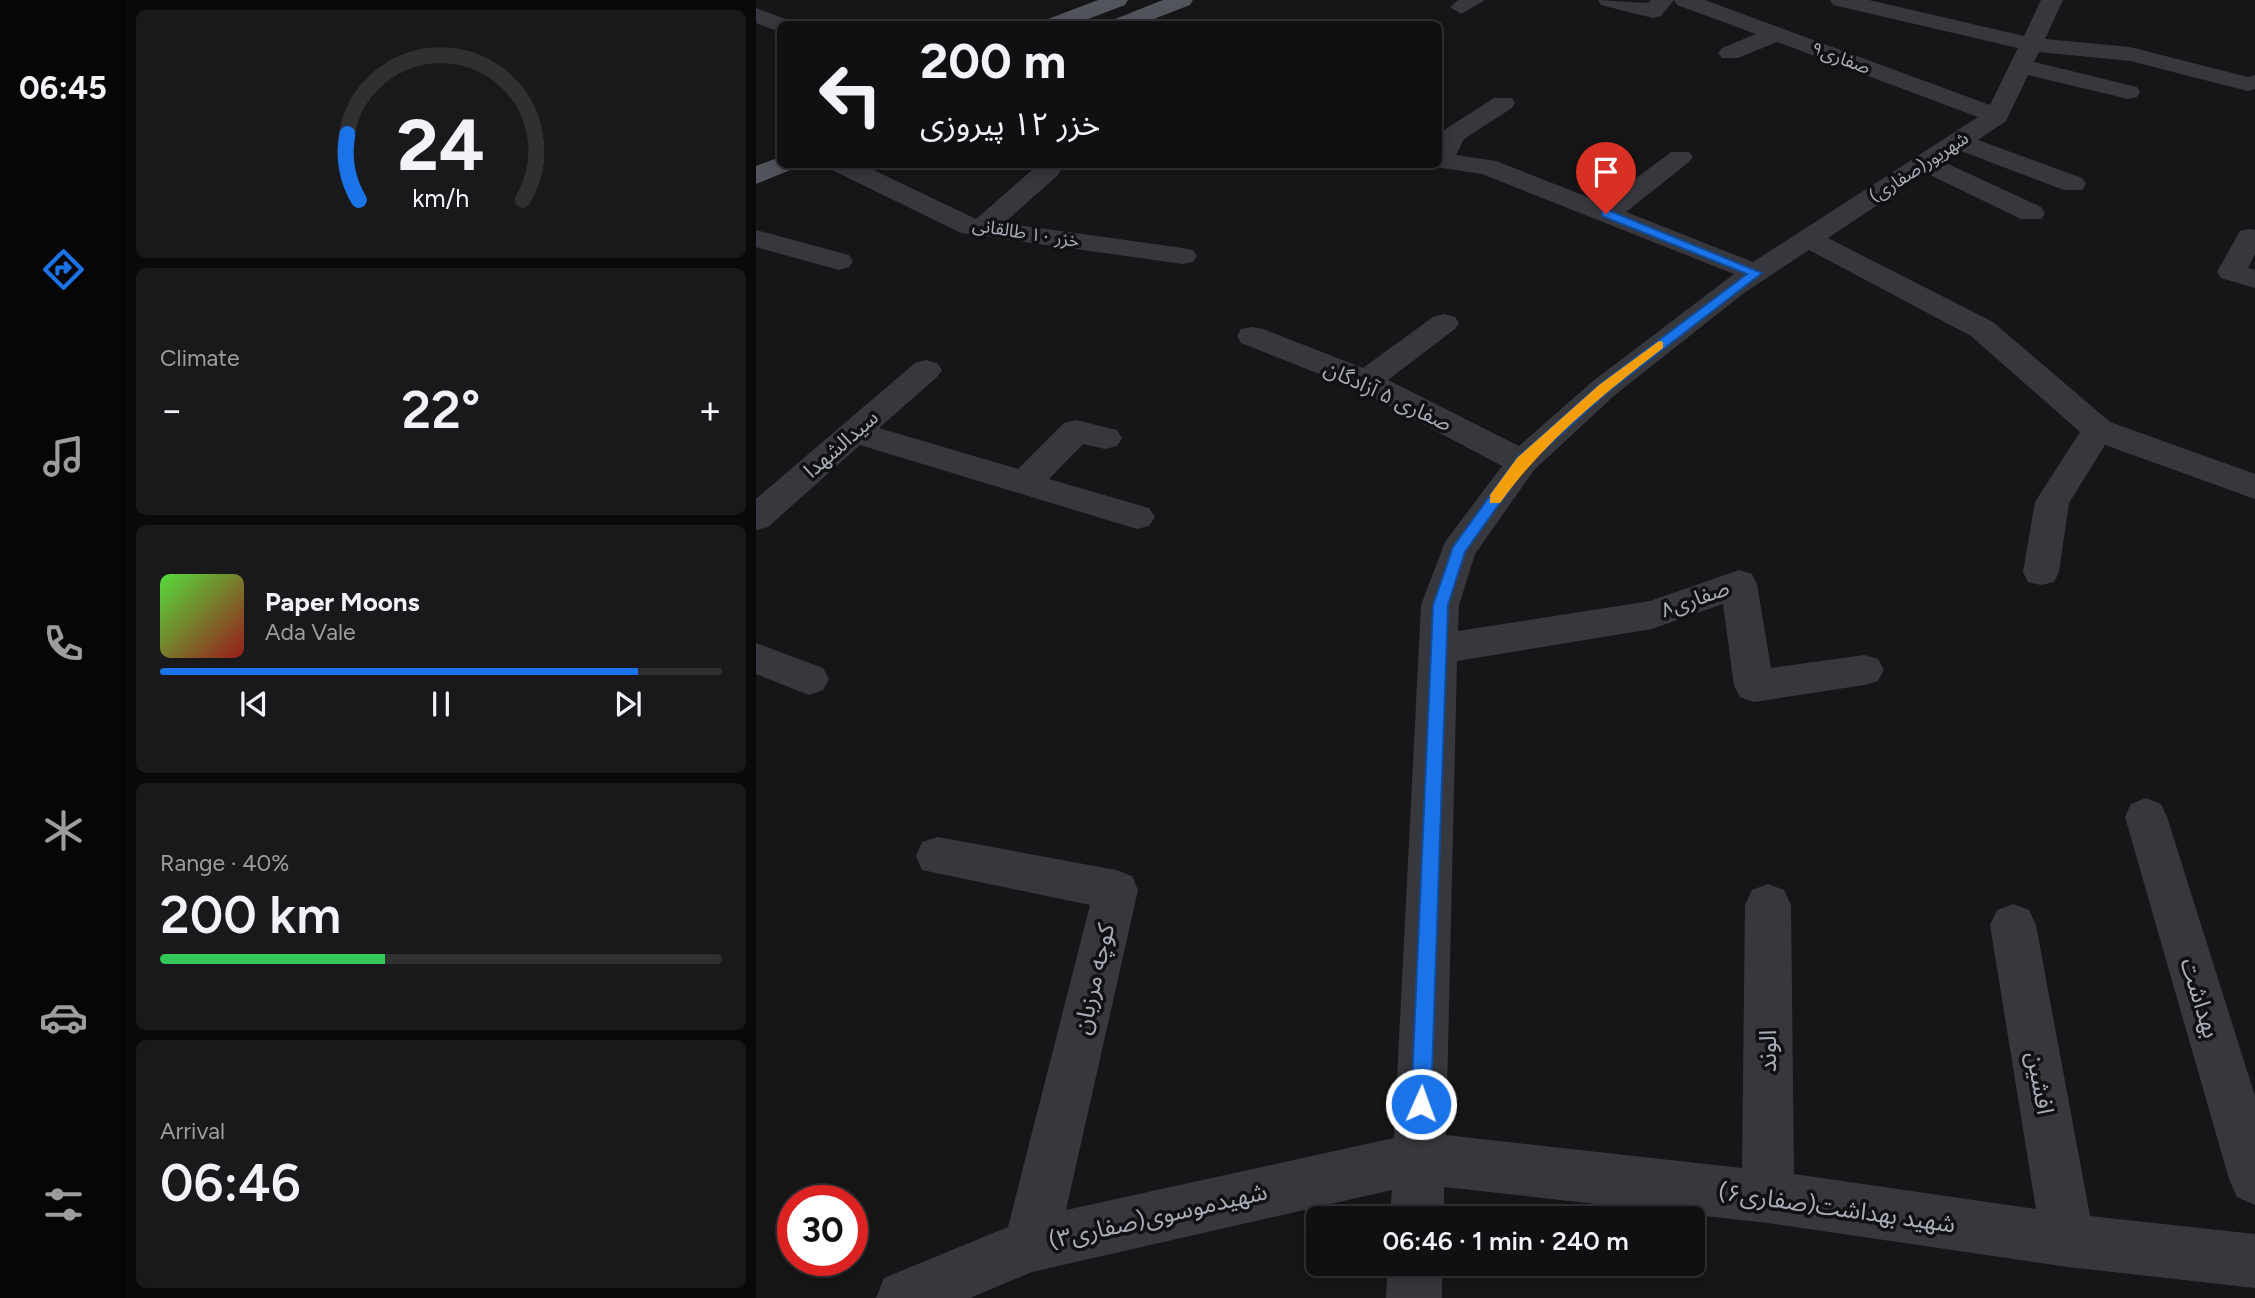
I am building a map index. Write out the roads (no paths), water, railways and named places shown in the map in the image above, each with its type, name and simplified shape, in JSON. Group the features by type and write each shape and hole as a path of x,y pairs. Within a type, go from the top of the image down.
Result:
{"main road":[{"path":"1130,21 1182,0"},
{"path":"1063,21 1111,1"},
{"path":"756,176 777,167"}],"street":[{"path":"1609,0 1653,12 1663,0"},
{"name":"صفاری۹","path":"1685,0 1997,116"},
{"path":"1841,0 2026,55 2128,92"},
{"path":"1997,116 2052,0"},
{"path":"1730,53 1776,34"},
{"path":"2026,55 2130,54 2248,84 2255,82"},
{"path":"1442,157 1453,135 1503,103"},
{"name":"شهریور(صفاری)","path":"1417,1206 1440,605 1458,551 1522,462 1604,388 1745,280 1997,116"},
{"path":"1958,141 2073,184"},
{"path":"1606,214 1681,157"},
{"path":"1442,161 1486,167 1606,214 1745,280"},
{"path":"1925,163 2031,213"},
{"name":"خزر ۱۰ طالقانی","path":"847,168 960,222 982,228 1183,256"},
{"path":"982,228 1048,170"},
{"path":"2250,237 2231,272 2255,279"},
{"path":"756,238 839,261"},
{"path":"1809,239 1982,329 2098,430 2255,486"},
{"path":"1366,381 1444,323"},
{"name":"صفاری ۵ آزادگان","path":"1252,336 1366,381 1522,462"},
{"name":"سیدالشهدا","path":"756,518 926,370"},
{"path":"2041,572 2052,502 2098,430"},
{"path":"1025,483 1076,431 1105,438"},
{"path":"855,432 1137,517"},
{"name":"صفاری۸","path":"1439,649 1652,615 1739,584 1754,686 1864,670"},
{"path":"756,658 809,679"},
{"name":"بهداشت","path":"2146,817 2255,1179"},
{"name":"کوچه مرزبان","path":"938,856 1116,890 1031,1245"},
{"name":"الوند","path":"1768,905 1768,1197"},
{"name":"افشین","path":"2013,925 2068,1240"},
{"name":"شهید بهداشت(صفاری۶)","path":"1419,1158 1768,1197 2068,1240 2255,1261"},
{"name":"شهیدموسوی(صفاری۳)","path":"904,1298 1031,1245 1419,1158"},
{"path":"1414,1298 1415,1276"}]}
